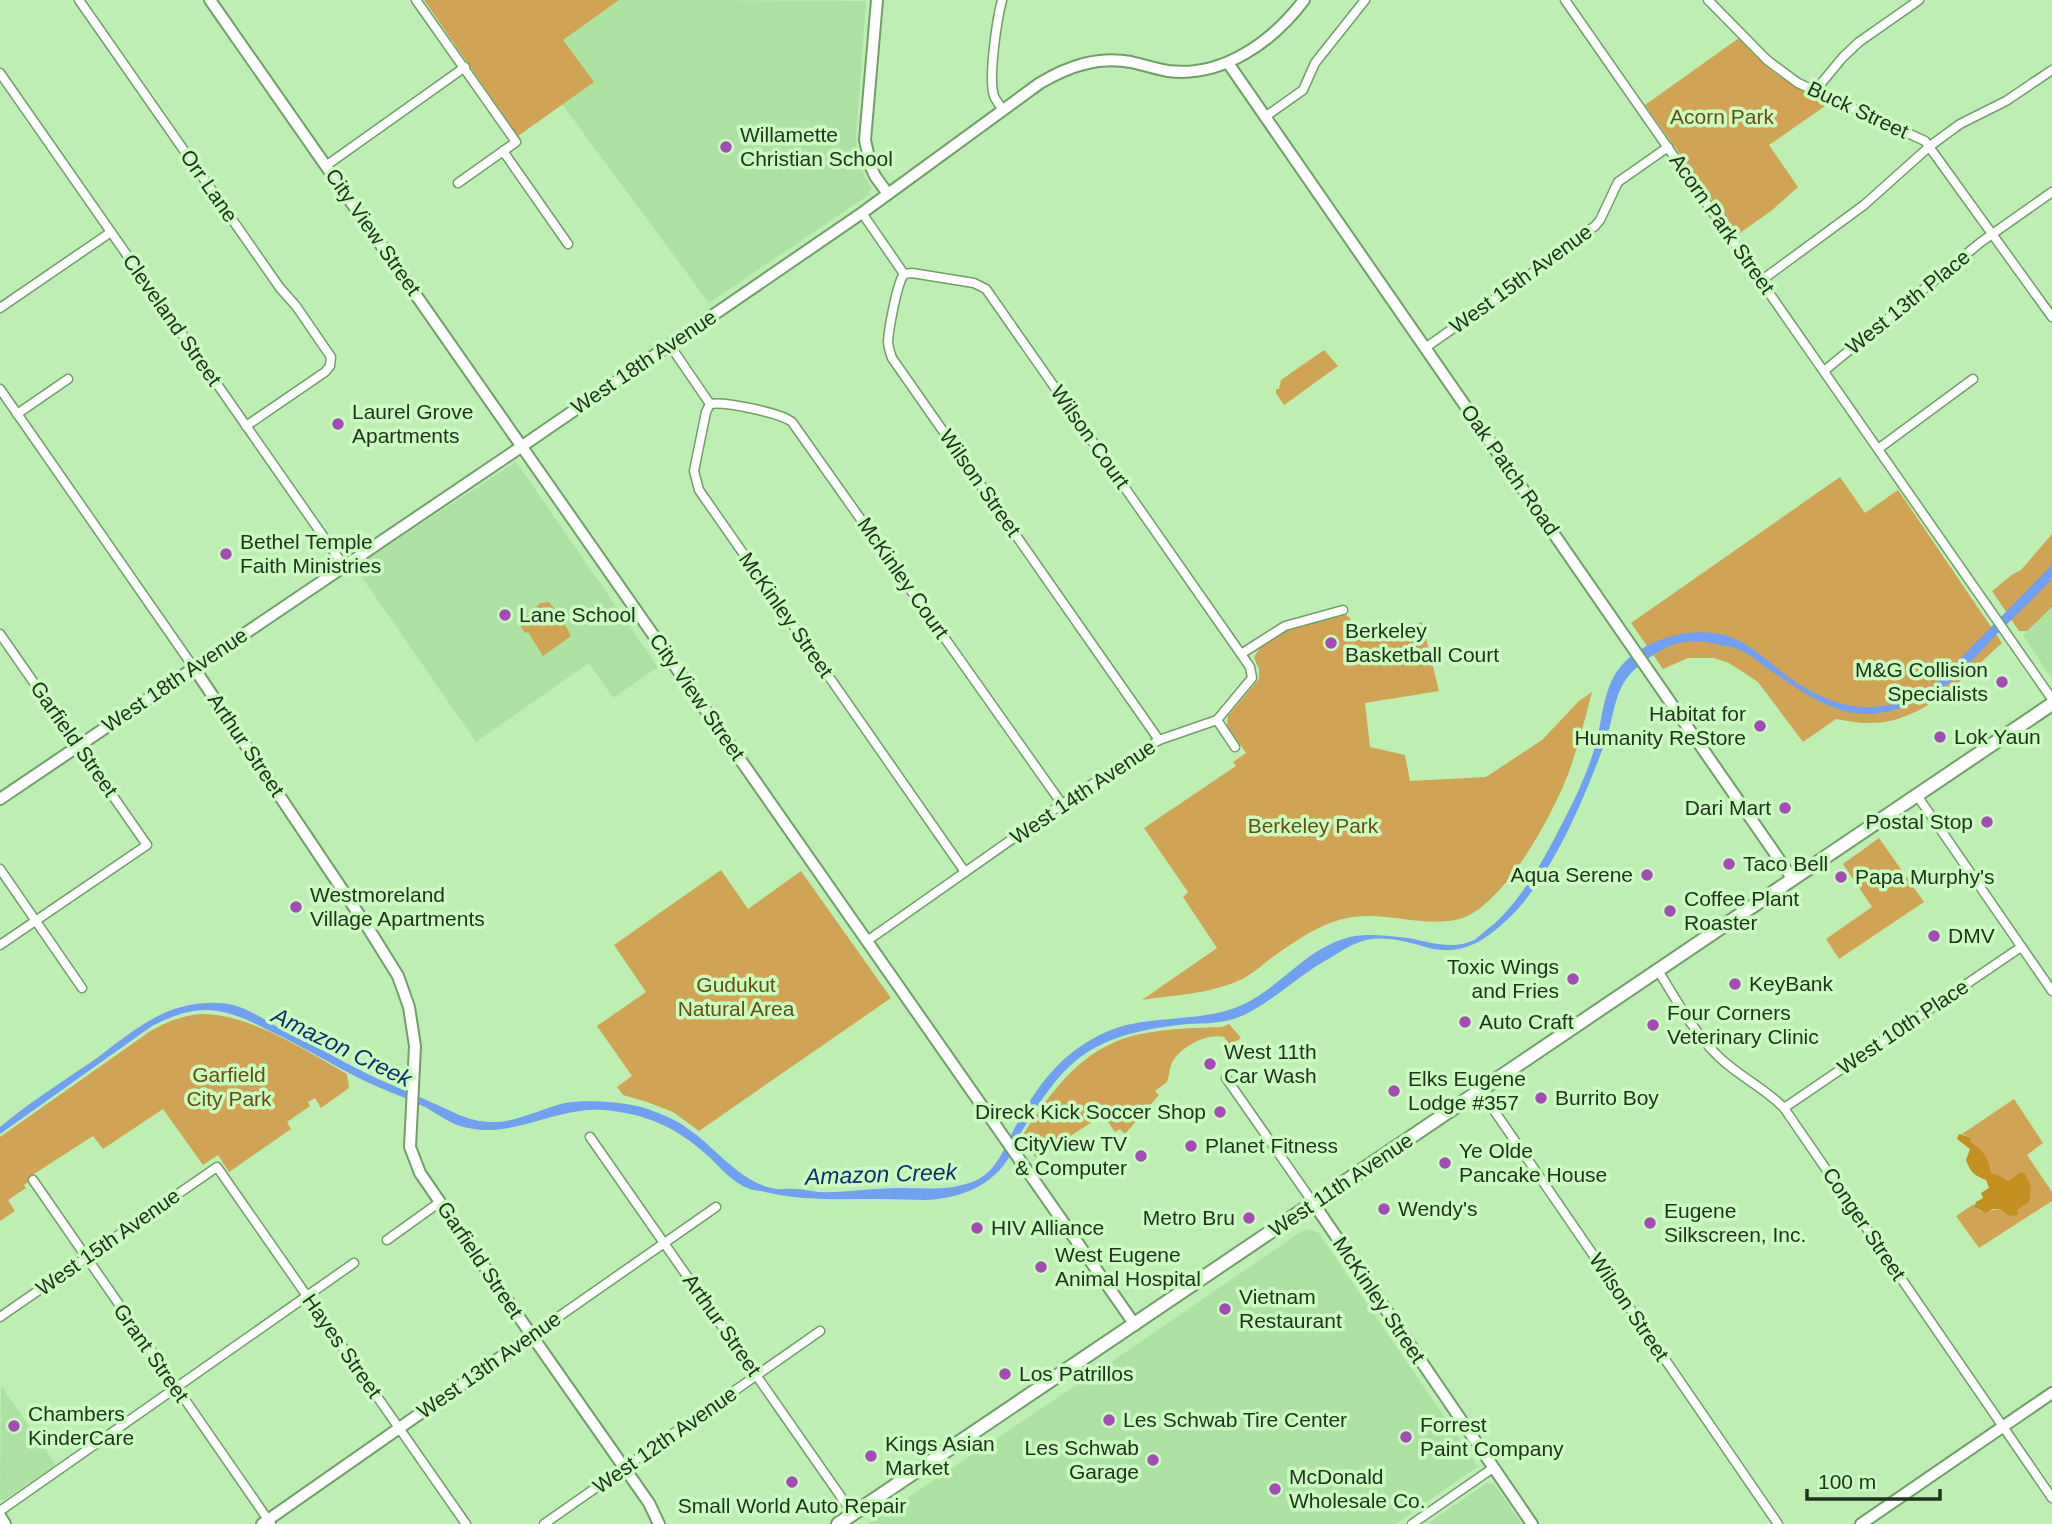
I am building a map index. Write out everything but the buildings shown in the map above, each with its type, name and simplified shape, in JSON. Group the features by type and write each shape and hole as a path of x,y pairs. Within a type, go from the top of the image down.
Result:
{"main road":[{"name":"West 11th Avenue","path":"838,1524 1314,1204 2052,701"}],"street":[{"name":"Orr Lane","path":"79,0 280,288 328,352 331,363 325,372 246,426"},
{"name":"City View Street","path":"210,0 1135,1325"},
{"path":"416,0 421,3 516,142 458,183"},
{"path":"877,0 865,140 871,167 888,194"},
{"path":"1002,0 992,79 995,98 1003,110"},
{"name":"West 18th Avenue","path":"0,799 862,213 1054,75 1087,62 1118,61 1170,71 1202,70 1228,63 1270,35 1304,0"},
{"path":"1265,117 1303,90 1315,63 1365,0"},
{"name":"Acorn Park Street","path":"1565,0 2052,701"},
{"name":"Buck Street","path":"1708,0 1767,60 1792,79 1930,146 2052,317"},
{"path":"1814,92 1859,42 1919,0"},
{"name":"Oak Patch Road","path":"1228,63 1792,878"},
{"path":"327,165 465,67"},
{"path":"1762,280 1855,212 1930,146 1960,124 2006,101 2052,70"},
{"name":"Cleveland Street","path":"0,73 344,566"},
{"name":"West 15th Avenue","path":"1425,348 1595,226 1618,182 1668,147"},
{"path":"503,151 568,244"},
{"path":"1993,233 2052,191"},
{"path":"862,213 904,274"},
{"path":"0,308 111,232"},
{"name":"West 13th Place","path":"1824,370 1993,233"},
{"name":"Wilson Court","path":"904,274 915,273 974,283 986,289 1241,654"},
{"name":"Wilson Street","path":"904,274 899,284 888,339 892,358 1159,740"},
{"path":"668,344 710,404"},
{"path":"17,414 68,379"},
{"path":"1878,449 1973,379"},
{"name":"Arthur Street","path":"0,389 194,668 398,976 405,992 413,1027 415,1062 410,1130"},
{"name":"McKinley Court","path":"710,404 721,403 780,415 792,422 1062,804"},
{"name":"McKinley Street","path":"710,404 694,471 699,490 965,872"},
{"path":"1235,747 1217,720 1252,678 1250,667 1241,654 1285,626 1343,610"},
{"name":"Garfield Street","path":"0,634 147,845 35,920"},
{"name":"West 14th Avenue","path":"867,941 1062,804 1159,740 1217,720"},
{"path":"1916,794 2052,991"},
{"path":"0,869 82,988"},
{"path":"0,945 35,920"},
{"name":"West 10th Place","path":"1784,1108 2021,947"},
{"name":"Conger Street","path":"1657,969 1705,1044 1729,1066 1772,1095 1784,1108 2052,1497"},
{"name":"McKinley Street","path":"1226,1078 1532,1524"},
{"name":"Wilson Street","path":"1480,1090 1778,1524"},
{"name":"Garfield Street","path":"410,1130 410,1147 420,1173 649,1503 659,1524"},
{"name":"Arthur Street","path":"590,1137 853,1514"},
{"name":"West 15th Avenue","path":"0,1317 217,1167"},
{"name":"Hayes Street","path":"217,1167 466,1524"},
{"name":"Grant Street","path":"33,1180 267,1523"},
{"path":"387,1240 440,1202"},
{"name":"West 13th Avenue","path":"267,1523 716,1207"},
{"path":"5,1524 0,1514 355,1263"},
{"name":"West 12th Avenue","path":"544,1524 820,1331"},
{"path":"1861,1524 2052,1393"},
{"path":"1412,1524 1493,1468"}],"shaded area":[{"name":"Willamette Christian School","path":"619,0 866,1 856,138 862,170 872,189 868,192 870,194 709,303 562,104 562,40"},
{"name":"Lane School","path":"517,463 658,667 613,698 589,663 476,742 355,567"},
{"path":"2052,607 2052,679 2023,635"},
{"path":"1959,1134 1970,1137 1971,1142 1983,1152 1992,1174 2008,1181 2020,1172 2025,1174 2031,1187 2029,1202 2017,1210 2018,1215 2009,1216 2000,1209 1985,1213 1974,1207 1976,1202 1983,1198 1981,1193 1989,1188 1986,1180 1970,1168 1966,1160 1970,1149 1957,1139"},
{"path":"1305,1229 1318,1232 1478,1466 1396,1524 868,1524 1111,1362"},
{"name":"Chambers KinderCare","path":"1,1386 56,1465 4,1500 0,1500"},
{"path":"1487,1483 1494,1484 1522,1524 1427,1524"}],"green space":[{"path":"424,0 619,0 563,40 594,82 518,136"},
{"name":"Acorn Park","path":"1739,38 1780,77 1831,102 1769,145 1798,187 1771,211 1737,235 1645,105"},
{"path":"1324,350 1338,366 1284,405 1276,393 1281,380"},
{"path":"1840,477 1865,513 1898,490 2002,643 1942,696 1907,716 1865,723 1836,719 1803,742 1758,682 1729,663 1714,658 1688,658 1663,669 1631,623"},
{"path":"2052,534 2052,607 2027,631 2019,631 1992,591 2021,570"},
{"path":"549,602 571,636 543,656 528,632 525,633 519,624 540,603"},
{"name":"Berkeley Park","path":"1346,615 1350,618 1354,638 1422,622 1439,691 1365,703 1370,747 1405,755 1410,781 1486,777 1542,740 1579,701 1592,692 1573,760 1552,809 1525,857 1508,880 1491,899 1473,913 1440,922 1368,916 1339,920 1303,936 1252,973 1228,985 1142,1000 1217,948 1183,897 1188,892 1144,828 1236,766 1233,762 1246,753 1227,726 1228,716 1259,679 1259,669 1254,658 1260,648 1269,640 1294,628"},
{"path":"1879,838 1924,902 1839,959 1826,939 1872,907 1843,864"},
{"name":"Gudukut Natural Area","path":"721,870 748,909 801,871 891,998 699,1131 673,1112 623,1095 617,1087 632,1076 597,1026 646,992 614,945"},
{"name":"Garfield City Park","path":"200,1014 237,1020 276,1035 347,1074 349,1088 321,1108 315,1098 308,1102 310,1106 287,1122 291,1129 229,1172 218,1155 203,1165 163,1109 103,1149 93,1136 34,1174 36,1177 24,1185 26,1188 8,1200 15,1211 0,1221 0,1137 149,1032 174,1020"},
{"path":"1229,1024 1241,1038 1230,1045 1224,1037 1209,1037 1186,1048 1171,1065 1167,1082 1155,1091 1159,1095 1125,1134 1120,1129 1115,1132 1103,1115 1036,1158 1021,1138 1061,1083 1086,1059 1100,1050 1139,1034 1222,1027"},
{"path":"2014,1099 2043,1143 2027,1155 2052,1192 2052,1201 1979,1248 1956,1216 1974,1204 1974,1207 1982,1212 2000,1209 2009,1216 2018,1207 2029,1202 2029,1193 2020,1172 2008,1181 1992,1174 1985,1156 1971,1142 1970,1137 1962,1134"}],"water":[{"path":"2052,565 2052,579 1955,678 1926,698 1888,711 1858,714 1826,705 1733,647 1692,641 1661,650 1633,671 1621,687 1596,766 1553,859 1525,900 1492,933 1474,944 1453,950 1394,940 1366,940 1319,964 1266,1002 1237,1018 1223,1022 1159,1028 1102,1044 1078,1059 1054,1083 999,1171 981,1185 960,1194 925,1200 821,1199 752,1190 733,1180 684,1137 660,1124 620,1112 585,1110 495,1130 457,1125 427,1108 362,1080 256,1024 233,1014 207,1010 192,1011 152,1026 0,1134 0,1127 11,1118 146,1022 180,1007 216,1003 249,1011 368,1074 471,1119 499,1122 573,1102 627,1104 645,1108 677,1122 749,1179 772,1188 828,1192 960,1186 981,1178 994,1166 1026,1107 1054,1069 1077,1048 1106,1032 1140,1022 1209,1015 1242,1005 1320,950 1350,937 1386,936 1451,945 1476,939 1516,900 1542,861 1586,772 1614,676 1629,658 1640,650 1681,634 1696,632 1724,635 1743,643 1814,693 1833,701 1873,707 1894,704 1935,684"}],"place":[{"name":"Willamette Christian School","path":"726,147"},
{"name":"Laurel Grove Apartments","path":"338,424"},
{"name":"Bethel Temple Faith Ministries","path":"226,554"},
{"name":"Lane School","path":"505,615"},
{"name":"Berkeley Basketball Court","path":"1331,643"},
{"name":"M&G Collision Specialists","path":"2002,682"},
{"name":"Habitat for Humanity ReStore","path":"1760,726"},
{"name":"Lok Yaun","path":"1940,737"},
{"name":"Dari Mart","path":"1785,808"},
{"name":"Postal Stop","path":"1987,822"},
{"name":"Taco Bell","path":"1729,864"},
{"name":"Aqua Serene","path":"1647,875"},
{"name":"Papa Murphy's","path":"1841,877"},
{"name":"Westmoreland Village Apartments","path":"296,907"},
{"name":"Coffee Plant Roaster","path":"1670,911"},
{"name":"DMV","path":"1934,936"},
{"name":"Toxic Wings and Fries","path":"1573,979"},
{"name":"KeyBank","path":"1735,984"},
{"name":"Auto Craft","path":"1465,1022"},
{"name":"Four Corners Veterinary Clinic","path":"1653,1025"},
{"name":"West 11th Car Wash","path":"1210,1064"},
{"name":"Elks Eugene Lodge #357","path":"1394,1091"},
{"name":"Burrito Boy","path":"1541,1098"},
{"name":"Direck Kick Soccer Shop","path":"1220,1112"},
{"name":"Planet Fitness","path":"1191,1146"},
{"name":"CityView TV & Computer","path":"1141,1156"},
{"name":"Ye Olde Pancake House","path":"1445,1163"},
{"name":"Wendy's","path":"1384,1209"},
{"name":"Metro Bru","path":"1249,1218"},
{"name":"Eugene Silkscreen, Inc.","path":"1650,1223"},
{"name":"HIV Alliance","path":"977,1228"},
{"name":"West Eugene Animal Hospital","path":"1041,1267"},
{"name":"Vietnam Restaurant","path":"1225,1309"},
{"name":"Los Patrillos","path":"1005,1374"},
{"name":"Les Schwab Tire Center","path":"1109,1420"},
{"name":"Chambers KinderCare","path":"14,1426"},
{"name":"Forrest Paint Company","path":"1406,1437"},
{"name":"Kings Asian Market","path":"871,1456"},
{"name":"Les Schwab Garage","path":"1153,1460"},
{"name":"Small World Auto Repair","path":"792,1482"},
{"name":"McDonald Wholesale Co.","path":"1275,1489"}],"water label":[{"name":"Amazon Creek","path":"342,1047"},
{"name":"Amazon Creek","path":"881,1174"}]}
